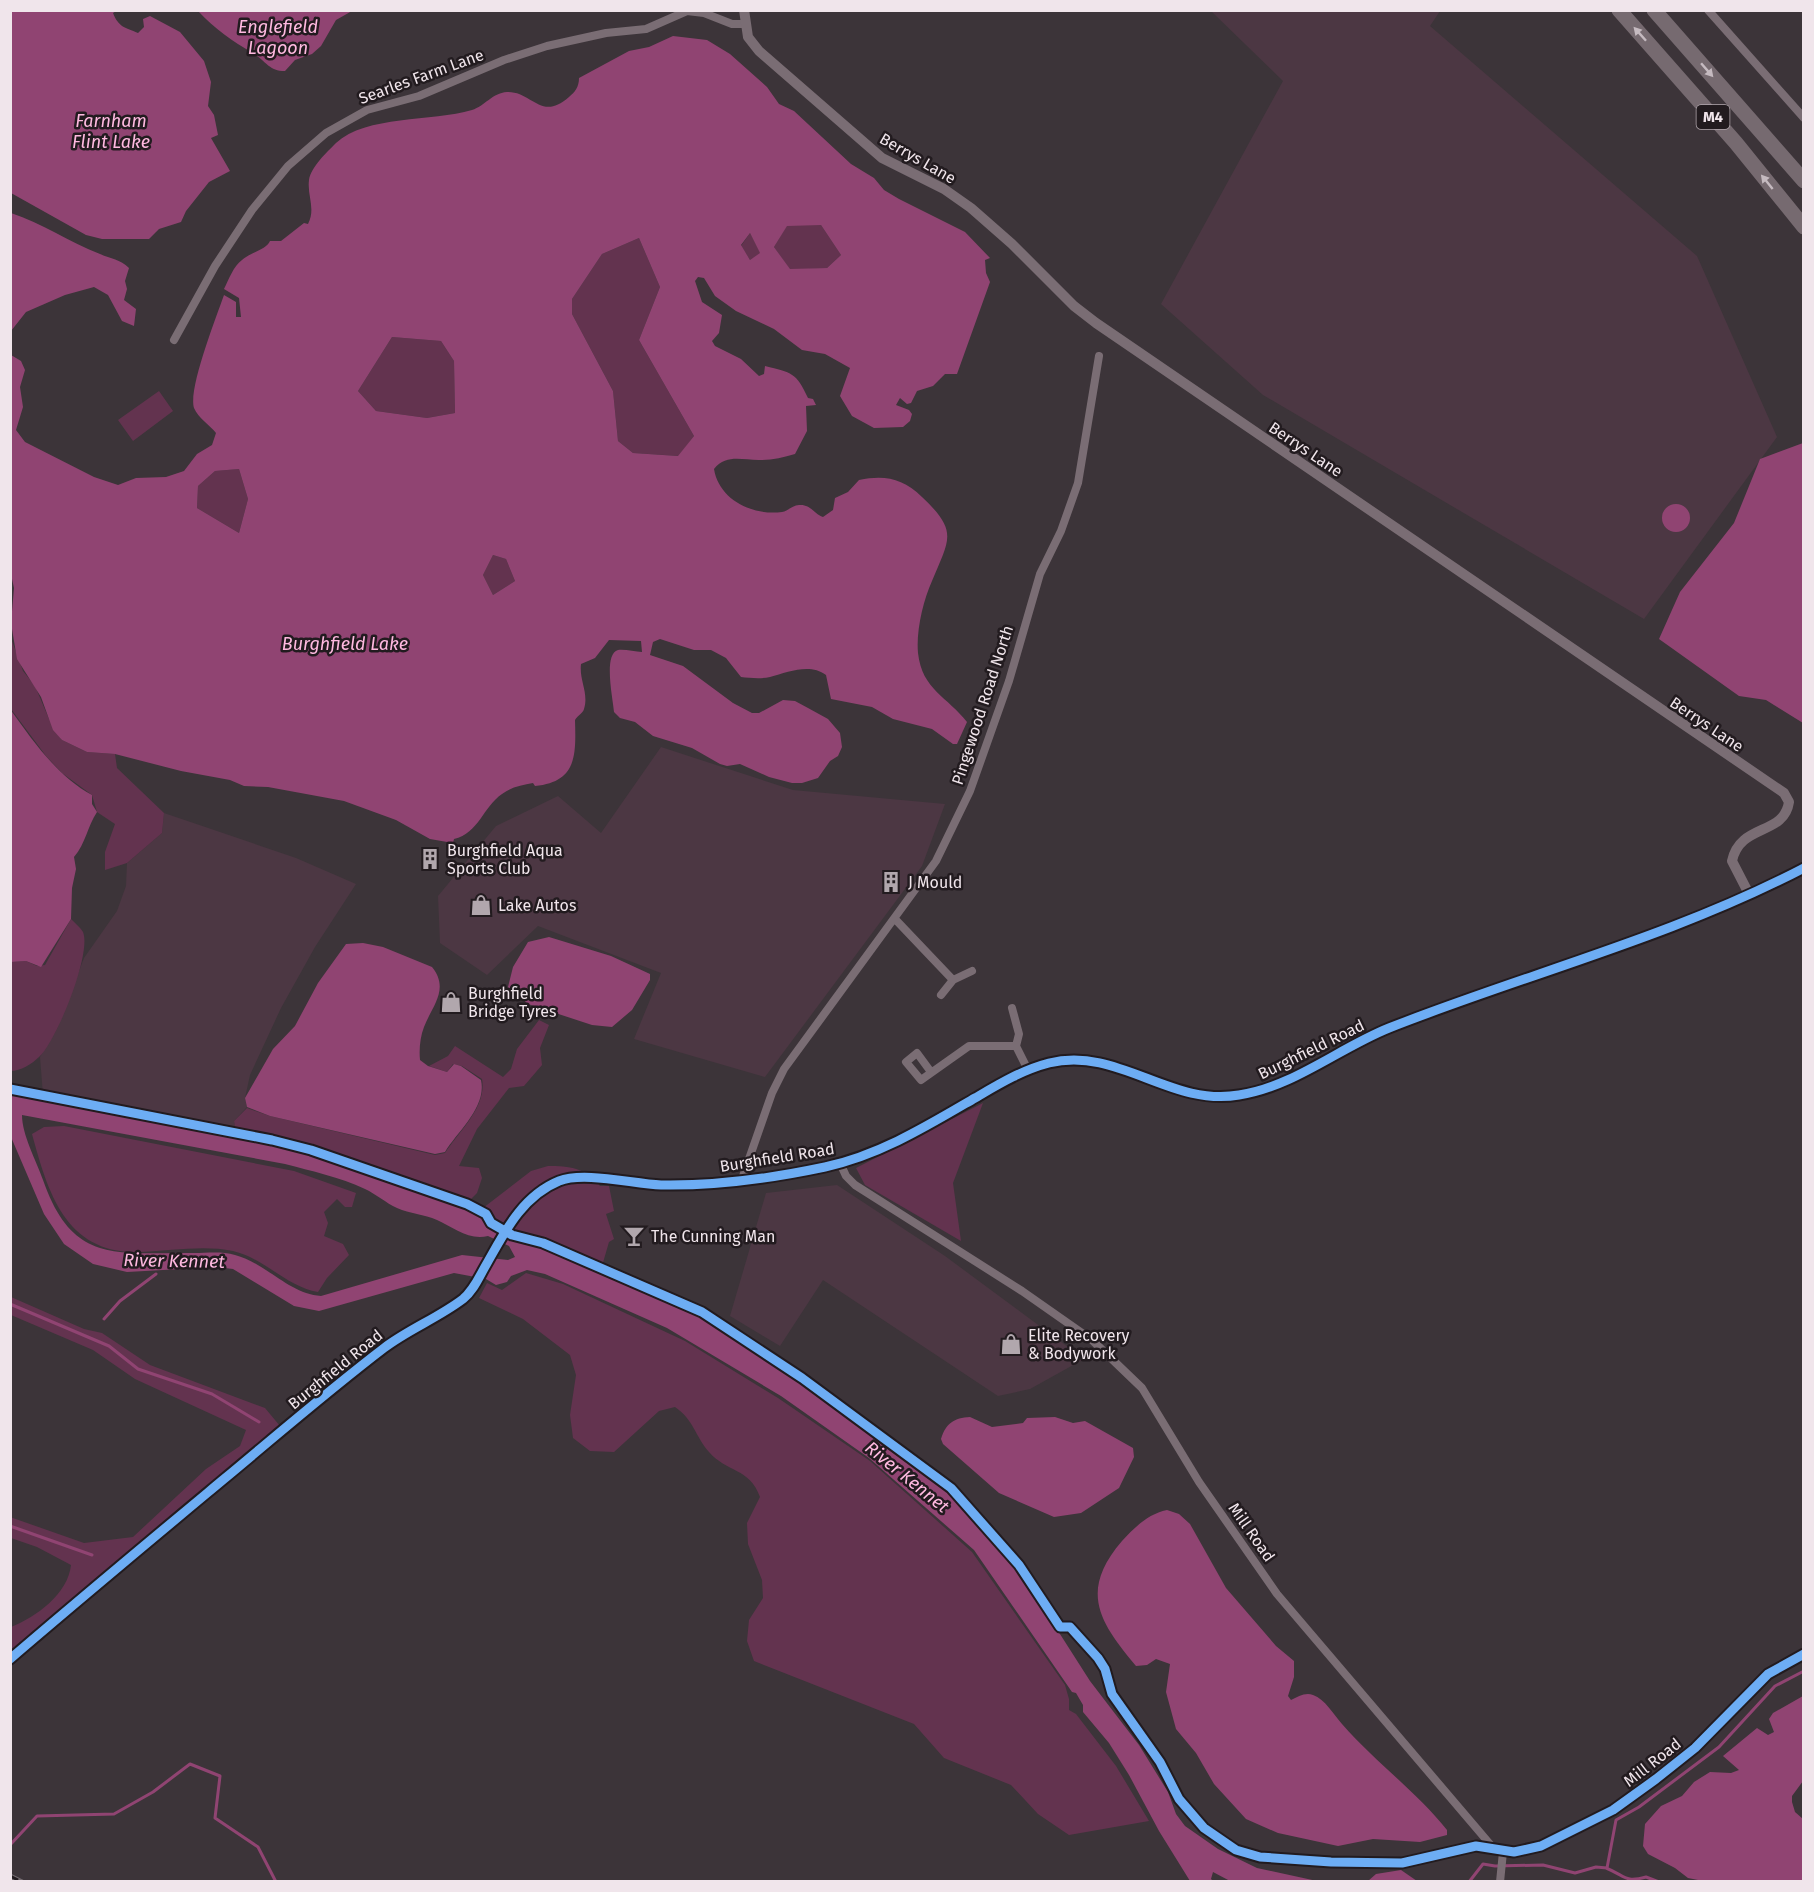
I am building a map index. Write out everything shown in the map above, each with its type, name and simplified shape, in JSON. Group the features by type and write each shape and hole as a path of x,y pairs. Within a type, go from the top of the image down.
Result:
{"highway":[{"name":"M4","path":"1619,10 1736,143 1803,227"},
{"name":"M4","path":"1654,10 1803,181"}],"street":[{"name":"Berrys Lane","path":"744,10 744,24 748,37 759,51 882,158 944,189 971,208 1012,244 1074,306 1096,323 1784,793 1789,802 1787,811 1780,820 1743,839 1736,846 1732,861 1749,894"},
{"path":"1708,10 1803,118"},
{"name":"Searles Farm Lane","path":"174,340 215,266 252,210 288,166 326,133 367,110 419,96 504,60 547,46 606,33 646,29 687,11 704,13 732,24 744,24"},
{"name":"Pingewood Road North","path":"742,1179 772,1093 784,1069 936,861 970,791 992,732 1040,574 1062,531 1077,483 1088,409 1103,366 1099,356"},
{"name":"Burghfield Road","path":"10,1659 329,1391 388,1345 464,1298 475,1285 511,1221 544,1189 567,1179 665,1185 742,1179 840,1163 905,1138 1028,1070 1067,1060 1113,1065 1194,1096 1224,1097 1265,1089 1374,1034 1476,994 1557,968 1701,915 1803,868"},
{"path":"895,919 953,980"},
{"path":"941,995 953,980 972,971"},
{"path":"1011,1008 1019,1034 1016,1046 1028,1070"},
{"path":"931,1072 969,1046 1016,1046"},
{"name":"Mill Road","path":"840,1163 846,1176 855,1185 1022,1292 1092,1340 1142,1388 1199,1482 1277,1594 1495,1850 1514,1852 1541,1846 1613,1810 1695,1748 1768,1674 1803,1654"},
{"path":"1501,1877 1503,1852"}],"shaded area":[{"path":"1211,11 1440,11 1430,26 1697,256 1777,437 1644,619 1263,395 1161,304 1283,81"},
{"path":"787,225 821,225 841,255 827,268 790,270 774,247"},
{"path":"750,233 761,254 750,260 741,246"},
{"path":"639,238 660,287 639,340 694,436 679,456 633,453 618,441 613,391 572,314 572,299 602,254"},
{"path":"392,337 441,341 454,361 455,413 427,418 376,411 358,391"},
{"path":"159,391 173,411 133,441 118,420"},
{"path":"239,469 248,499 239,533 197,508 198,486 215,471"},
{"path":"493,555 506,559 515,581 493,595 483,575"},
{"path":"10,623 12,641 23,671 35,686 49,719 62,740 87,752 115,754 117,768 164,813 162,833 127,863 105,870 105,852 115,824 97,812 92,795 62,773 46,756 11,709"},
{"path":"661,747 793,790 945,804 922,866 765,1077 634,1039 661,973 538,926 487,975 440,943 438,896 496,826 558,796 601,833"},
{"path":"164,813 296,858 356,884 315,947 281,1008 250,1075 245,1098 247,1107 234,1121 236,1132 43,1095 40,1057 57,1029 84,958 117,911 126,886 127,863 162,833"},
{"path":"71,919 83,932 84,943 78,977 71,997 54,1034 39,1057 29,1065 11,1071 11,962 26,961 37,966 45,965"},
{"path":"539,1020 549,1025 540,1048 542,1065 524,1086 509,1088 477,1129 459,1166 479,1168 482,1178 477,1193 467,1203 312,1149 236,1132 234,1121 247,1108 270,1116 435,1155 445,1153 476,1109 482,1089 482,1079 462,1066 453,1064 447,1072 429,1066 448,1056 455,1046 503,1077 511,1069 517,1049"},
{"path":"983,1103 953,1183 961,1241 865,1185 856,1168"},
{"path":"64,1126 294,1171 356,1193 352,1207 345,1207 337,1199 324,1212 328,1223 324,1236 343,1244 349,1255 327,1278 318,1292 296,1284 255,1260 233,1251 199,1248 141,1252 115,1250 95,1243 78,1232 64,1216 45,1178 32,1134 44,1127"},
{"path":"548,1166 577,1169 590,1175 600,1186 609,1186 614,1211 606,1214 614,1239 609,1242 602,1266 545,1240 522,1233 512,1233 483,1208 531,1171"},
{"path":"837,1185 945,1256 1084,1359 1030,1389 998,1396 823,1280 780,1346 730,1316 766,1193"},
{"path":"526,1273 563,1284 685,1341 778,1398 870,1461 972,1552 1065,1685 1069,1710 1076,1714 1116,1766 1149,1821 1069,1835 1038,1814 1011,1785 944,1758 914,1724 754,1661 747,1641 749,1620 763,1598 762,1580 748,1544 747,1523 760,1497 756,1488 744,1475 709,1452 686,1417 675,1407 659,1411 614,1452 590,1451 573,1438 570,1415 576,1375 570,1355 523,1319 479,1298 487,1283 502,1290"},
{"path":"11,1297 84,1329 102,1333 150,1365 265,1408 280,1426 11,1651 11,1627 40,1611 57,1595 69,1576 71,1565 37,1547 11,1538 10,1517 84,1543 133,1537 206,1469 240,1446 246,1430 135,1379 93,1350 11,1315"}],"water":[{"name":"Farnham Flint Lake","path":"10,11 116,11 113,13 120,24 138,33 144,27 143,19 150,16 180,32 204,61 211,82 208,106 214,115 218,135 211,138 230,171 209,182 186,211 181,222 159,229 149,239 102,239 86,235 11,193"},
{"name":"Englefield Lagoon","path":"198,11 352,11 336,20 321,46 312,54 295,60 285,71 280,71 224,34"},
{"name":"Burghfield Lake","path":"673,36 707,40 730,54 767,87 779,104 794,111 851,164 874,178 884,190 965,232 990,258 985,260 986,273 990,282 957,374 945,374 933,386 917,391 911,403 907,404 900,398 896,405 909,410 912,414 910,421 903,427 874,428 852,416 840,396 850,368 825,354 802,350 774,329 736,311 715,296 704,278 698,277 695,281 702,302 722,315 719,333 712,341 715,346 741,359 759,376 764,374 765,366 792,375 800,383 808,398 813,399 816,405 806,406 807,431 795,454 766,460 730,459 714,469 717,480 730,497 749,508 771,513 803,505 823,517 833,510 835,498 848,492 859,480 885,478 900,482 915,491 942,519 946,528 946,545 923,607 918,635 918,653 920,666 930,684 967,722 957,744 953,744 932,729 893,719 872,707 831,699 826,675 820,671 806,669 767,678 741,677 726,658 711,650 694,650 660,639 653,642 650,655 683,666 733,703 752,713 759,713 783,700 795,701 828,719 840,733 842,747 838,756 830,761 818,778 802,783 792,783 769,777 740,764 727,766 720,764 692,748 653,736 635,722 620,718 614,712 610,668 613,653 618,650 642,652 641,641 609,640 595,658 581,664 585,703 583,710 575,720 574,755 566,773 549,783 535,786 533,783 505,792 496,799 475,826 454,839 453,843 430,839 396,820 344,801 268,787 244,786 230,780 181,771 115,754 87,752 62,740 53,730 41,697 17,659 11,623 14,588 10,570 11,355 21,361 25,370 20,387 23,407 16,430 25,442 94,477 118,485 136,478 166,477 184,471 197,454 212,445 216,433 196,412 193,399 204,353 224,295 236,302 236,317 241,317 239,298 224,289 242,260 265,247 270,241 281,241 304,223 308,224 311,213 310,175 336,143 349,134 382,123 472,110 497,95 507,92 516,93 537,104 551,107 573,93 579,78 629,51 649,47","holes":["821,225 841,255 827,268 790,269 774,247 787,226","750,233 760,253 750,260 741,245","639,238 660,287 639,340 694,436 678,456 633,453 618,441 613,391 572,314 572,299 602,254","392,337 441,341 454,361 455,413 427,418 376,411 358,391","239,469 248,499 239,533 197,508 198,486 215,471","493,555 506,559 515,581 493,595 483,575"]},
{"path":"11,213 126,265 129,268 125,281 127,289 124,300 136,309 134,326 122,321 108,295 94,287 65,295 26,312 11,331"},
{"path":"1803,443 1803,723 1766,700 1739,696 1659,639 1680,592 1734,523 1760,459"},
{"path":"1676,504 1686,508 1690,518 1686,528 1676,532 1666,528 1662,518 1666,508"},
{"path":"10,709 57,768 92,795 92,804 97,812 74,857 76,869 72,888 71,919 41,967 26,961 11,962"},
{"path":"549,937 611,956 650,974 650,980 632,1010 612,1027 592,1025 528,1004 508,987 513,967 528,942"},
{"path":"363,943 383,947 432,967 437,975 439,990 423,1031 420,1060 428,1066 447,1072 454,1064 461,1066 481,1080 482,1090 476,1109 445,1152 435,1154 270,1116 247,1107 245,1098 273,1049 295,1026 318,983 346,944"},
{"name":"River Kennet","path":"10,1093 201,1130 295,1151 388,1179 446,1200 472,1212 515,1240 521,1238 623,1279 673,1301 721,1327 777,1363 938,1480 961,1502 1021,1573 1090,1681 1139,1745 1168,1792 1176,1814 1185,1826 1218,1849 1257,1868 1317,1881 1230,1881 1213,1872 1211,1879 1213,1881 1190,1881 1109,1743 1083,1712 1083,1705 1076,1693 1072,1692 974,1550 869,1458 781,1396 667,1328 545,1274 527,1270 511,1276 507,1282 496,1285 486,1279 454,1273 319,1311 294,1306 233,1269 217,1267 127,1272 93,1264 64,1244 44,1214 11,1137","holes":["22,1115 285,1164 355,1185 397,1208 432,1218 468,1235 488,1236 509,1246 515,1257 508,1260 462,1255 321,1296 298,1290 257,1264 230,1254 121,1252 101,1248 84,1241 69,1228 55,1208 27,1139"]},
{"path":"970,1417 992,1427 1023,1423 1027,1418 1055,1417 1073,1423 1085,1421 1133,1448 1134,1457 1119,1488 1081,1513 1054,1517 999,1493 943,1444 941,1439 948,1425 955,1420"},
{"path":"1167,1510 1179,1514 1190,1524 1226,1588 1276,1646 1294,1661 1294,1677 1288,1696 1291,1700 1307,1694 1321,1700 1355,1738 1435,1816 1447,1830 1447,1835 1420,1842 1373,1839 1338,1846 1278,1833 1246,1819 1214,1784 1196,1753 1176,1729 1166,1692 1170,1664 1156,1659 1147,1665 1136,1666 1112,1635 1099,1606 1098,1591 1101,1575 1109,1559 1137,1526 1148,1518"},
{"path":"1803,1696 1803,1781 1792,1796 1792,1802 1795,1812 1803,1819 1803,1881 1703,1881 1688,1878 1675,1868 1648,1854 1643,1846 1645,1824 1661,1806 1682,1796 1694,1782 1710,1772 1731,1773 1739,1770 1723,1756 1757,1728 1768,1735 1774,1732 1769,1719 1773,1713"},
{"path":"1401,1870 1417,1881 1368,1881 1376,1874"}],"waterway":[{"name":"River Kennet","path":"104,1319 120,1301 156,1274"},
{"path":"10,1304 109,1346 138,1369 212,1394 259,1422"},
{"path":"10,1526 92,1555"},
{"path":"1469,1882 1483,1864 1543,1865 1575,1873 1596,1867 1607,1868 1616,1820 1639,1807 1719,1747 1775,1686 1804,1671"},
{"path":"10,1845 37,1816 114,1814 153,1792 190,1764 220,1776 215,1818 258,1847 276,1882"},
{"path":"1606,1868 1625,1878 1646,1877 1659,1882"}],"railway":[{"path":"10,1876 22,1882"}],"cycle path":[{"path":"10,1659 283,1429 364,1364 394,1341 463,1299 473,1287 515,1217 535,1196 559,1181 582,1177 661,1185 723,1183 825,1167 884,1147 921,1129 1011,1078 1049,1063 1074,1060 1098,1063 1190,1093 1214,1096 1259,1091 1297,1076 1389,1028 1703,915 1804,868"},
{"path":"10,1089 272,1140 311,1150 467,1204 486,1214 491,1223 512,1235 543,1243 702,1312 802,1378 951,1488 1019,1565 1060,1627 1070,1627 1098,1658 1105,1669 1112,1694 1160,1762 1179,1799 1204,1828 1236,1850 1260,1857 1331,1862 1402,1863 1476,1846 1514,1852 1541,1846 1613,1810 1656,1779 1695,1748 1768,1674 1804,1654"}],"place":[{"name":"Burghfield Aqua Sports Club","path":"430,859"},
{"name":"J Mould","path":"891,882"},
{"name":"Lake Autos","path":"481,905"},
{"name":"Burghfield Bridge Tyres","path":"451,1002"},
{"name":"The Cunning Man","path":"634,1236"},
{"name":"Elite Recovery & Bodywork","path":"1011,1344"}]}
